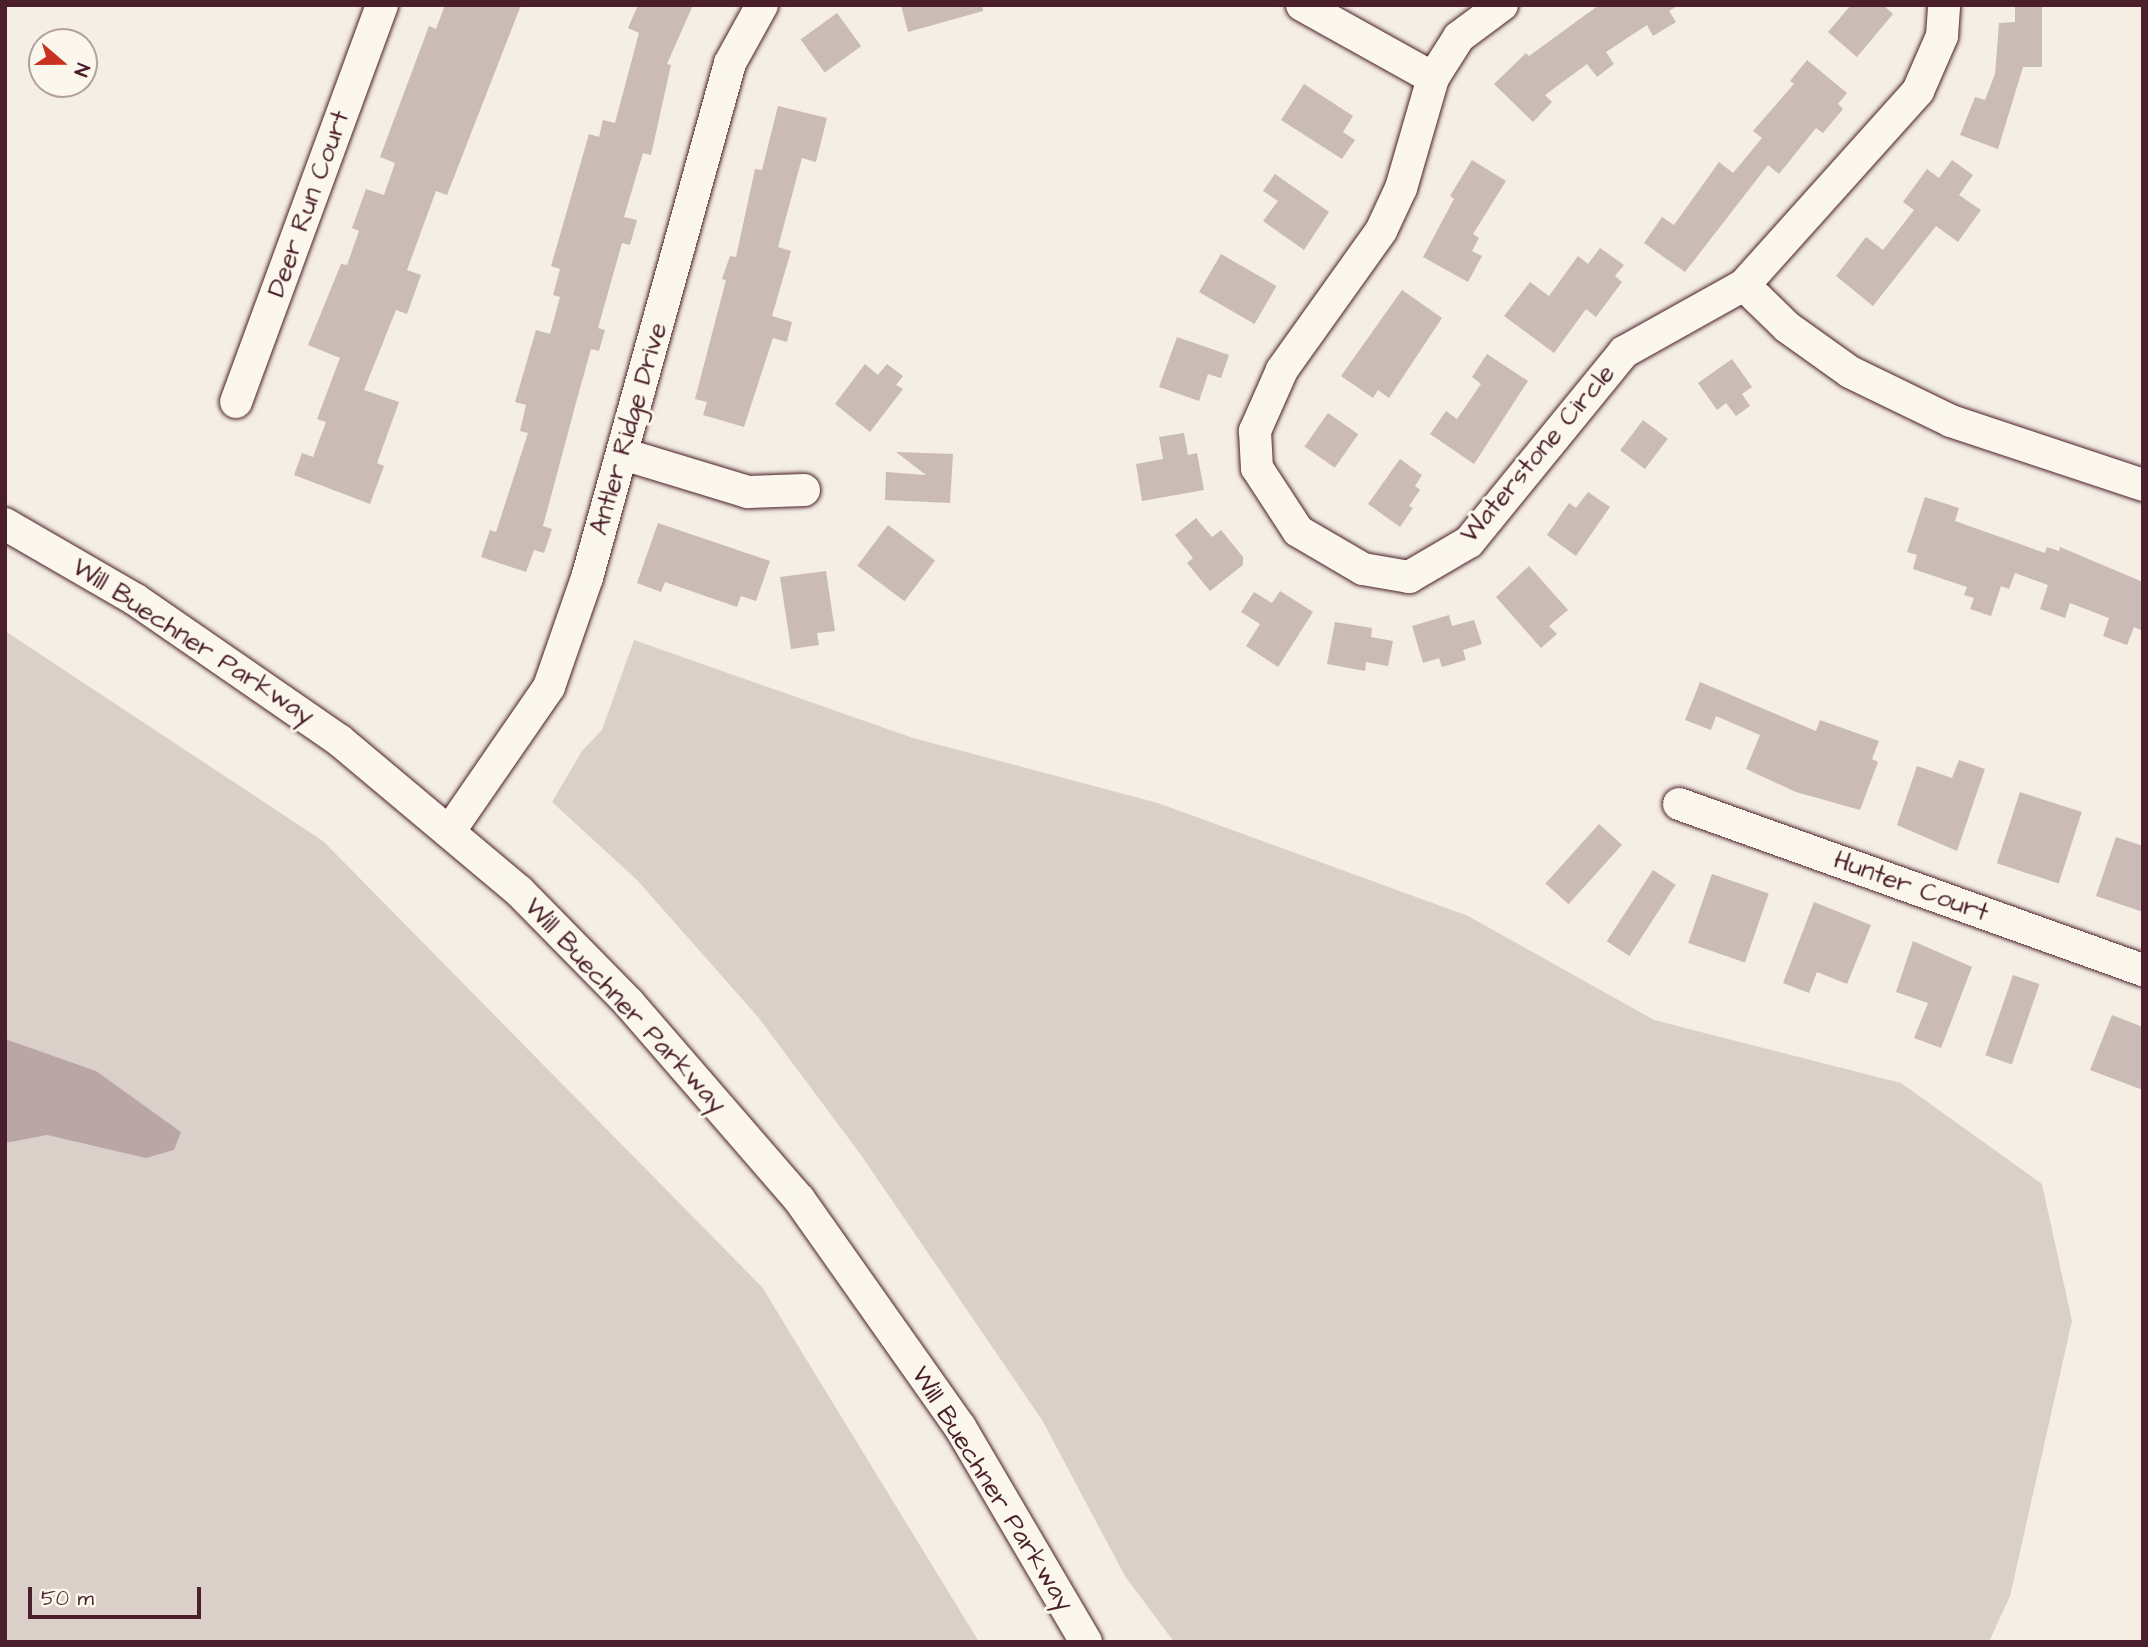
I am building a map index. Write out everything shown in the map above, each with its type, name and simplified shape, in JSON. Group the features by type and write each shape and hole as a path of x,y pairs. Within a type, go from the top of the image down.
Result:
{"street":[{"name":"Deer Run Court","path":"236,402 382,5"},
{"name":"Antler Ridge Drive","path":"449,832 549,687 587,578 623,454 730,63 762,5"},
{"path":"1302,5 1433,78"},
{"name":"Waterstone Circle","path":"1502,5 1460,37 1433,78 1401,188 1381,231 1282,370 1255,431 1257,468 1298,531 1363,569 1409,577 1469,542 1624,352 1744,285 1919,92 1942,36 1944,5"},
{"path":"1744,285 1787,327 1850,372 1951,421 2143,485"},
{"path":"623,454 748,492 804,490"},
{"name":"Will Buechner Parkway","path":"5,524 136,600 339,740 519,891 629,1003 799,1199 960,1427 1086,1642"},
{"name":"Hunter Court","path":"1679,804 2143,970"}],"shaded area":[{"path":"5,631 323,841 762,1287 979,1642 5,1642"},
{"path":"634,640 913,738 1158,803 1468,916 1654,1020 1901,1083 2042,1184 2072,1321 2010,1596 1989,1642 1174,1642 1125,1576 1042,1420 861,1155 758,1017 637,880 552,802 582,751 602,730"},
{"path":"5,1039 96,1071 181,1132 174,1150 146,1158 47,1135 5,1143"}],"building":[{"path":"445,5 521,5 447,195 436,191 407,270 421,275 407,314 396,310 364,390 399,402 377,463 384,466 370,504 294,475 302,453 313,457 326,422 317,419 340,358 308,345 341,264 347,265 359,231 352,228 366,189 384,195 395,163 380,157 429,26 436,29"},
{"path":"638,5 693,5 667,64 671,65 651,155 643,153 624,217 637,220 630,245 622,243 598,328 605,330 599,351 591,349 577,399 543,526 552,529 544,553 534,550 526,572 481,557 490,530 496,532 528,433 520,431 526,405 515,402 536,330 550,334 560,297 553,295 560,269 551,266 589,134 599,137 603,120 615,123 639,33 628,28"},
{"path":"901,5 982,5 983,11 908,32"},
{"path":"1599,5 1679,5 1669,11 1676,22 1653,36 1647,25 1606,52 1614,64 1597,77 1587,64 1545,95 1552,102 1533,122 1494,84 1526,53 1529,56"},
{"path":"1851,5 1883,5 1893,14 1857,57 1828,32"},
{"path":"2015,5 2042,5 2042,67 2023,67 1998,149 1960,135 1975,97 1985,100 1995,74 1999,23 2015,22"},
{"path":"837,13 861,46 825,73 801,39"},
{"path":"1807,60 1847,93 1838,104 1843,109 1823,133 1816,128 1779,174 1768,165 1685,272 1644,243 1662,217 1674,225 1719,162 1733,173 1762,138 1753,131 1794,84 1790,81"},
{"path":"1304,84 1353,116 1343,132 1355,140 1342,159 1281,120"},
{"path":"778,106 827,118 816,162 802,158 778,247 791,251 772,316 792,322 787,342 773,338 744,427 703,415 707,402 695,399 726,280 722,279 730,256 736,257 755,169 762,170"},
{"path":"1472,160 1506,181 1473,234 1479,238 1472,251 1482,256 1468,282 1423,257 1454,199 1450,196"},
{"path":"1952,160 1973,175 1959,195 1981,210 1958,242 1936,226 1873,306 1836,276 1866,237 1883,250 1914,210 1903,202 1927,169 1939,178"},
{"path":"1275,174 1329,212 1304,250 1263,221 1278,201 1263,191"},
{"path":"1600,248 1624,265 1615,276 1622,282 1596,317 1586,309 1554,353 1504,316 1530,282 1549,296 1578,256 1588,264"},
{"path":"1221,254 1276,286 1254,324 1199,292"},
{"path":"1402,290 1442,318 1389,398 1378,390 1373,398 1341,376"},
{"path":"1177,337 1229,355 1221,378 1208,374 1199,401 1159,387"},
{"path":"1487,354 1528,381 1474,464 1430,434 1446,411 1457,419 1481,384 1472,377"},
{"path":"1732,359 1752,387 1742,394 1750,406 1736,416 1726,403 1717,410 1698,383"},
{"path":"865,364 878,375 887,364 903,376 896,385 903,389 870,432 835,404"},
{"path":"1328,413 1358,434 1335,468 1304,447"},
{"path":"1643,420 1668,439 1645,469 1620,450"},
{"path":"1184,433 1188,455 1197,453 1204,490 1142,501 1136,464 1163,459 1159,437"},
{"path":"896,452 953,454 950,503 885,500 886,472 926,475"},
{"path":"1400,459 1422,475 1415,486 1420,490 1409,506 1413,508 1400,527 1368,504"},
{"path":"1588,492 1610,507 1576,556 1547,535 1569,503 1576,508"},
{"path":"1925,497 1959,508 1955,521 2045,553 2047,547 2059,551 2060,547 2143,582 2143,631 2134,627 2127,645 2103,636 2109,618 2070,603 2065,618 2040,609 2048,585 2015,573 2009,589 2001,586 1991,616 1970,609 1974,598 1964,595 1967,587 1913,569 1917,555 1907,552"},
{"path":"1196,518 1212,537 1221,530 1243,557 1243,565 1210,591 1187,563 1193,558 1175,535"},
{"path":"658,523 770,561 756,601 741,596 737,607 665,582 661,592 637,583"},
{"path":"888,525 935,561 904,601 857,566"},
{"path":"1529,566 1568,610 1549,626 1557,634 1541,648 1496,597"},
{"path":"826,571 835,631 817,633 819,645 791,649 780,577"},
{"path":"1280,591 1313,612 1278,667 1246,646 1260,624 1241,612 1254,592 1272,603"},
{"path":"1449,615 1452,626 1474,620 1482,644 1463,650 1466,660 1442,667 1439,658 1423,663 1412,626"},
{"path":"1335,622 1372,628 1371,637 1393,641 1388,666 1366,662 1365,671 1327,664"},
{"path":"1700,682 1816,731 1820,720 1879,741 1872,759 1878,762 1860,810 1796,792 1746,769 1760,735 1716,716 1711,730 1685,720"},
{"path":"1959,760 1985,769 1957,851 1897,825 1917,766 1952,778"},
{"path":"2020,792 2082,812 2059,883 1997,863"},
{"path":"1599,824 1622,845 1569,904 1545,883"},
{"path":"2116,837 2143,846 2143,912 2096,896"},
{"path":"1653,870 1676,885 1629,956 1607,941"},
{"path":"1712,874 1769,894 1745,963 1688,943"},
{"path":"1814,902 1871,925 1847,984 1817,972 1809,993 1783,983"},
{"path":"1913,941 1972,967 1941,1048 1914,1038 1928,1003 1896,992"},
{"path":"2013,975 2039,984 2012,1064 1985,1055"},
{"path":"2112,1015 2143,1027 2143,1090 2090,1070"}]}
